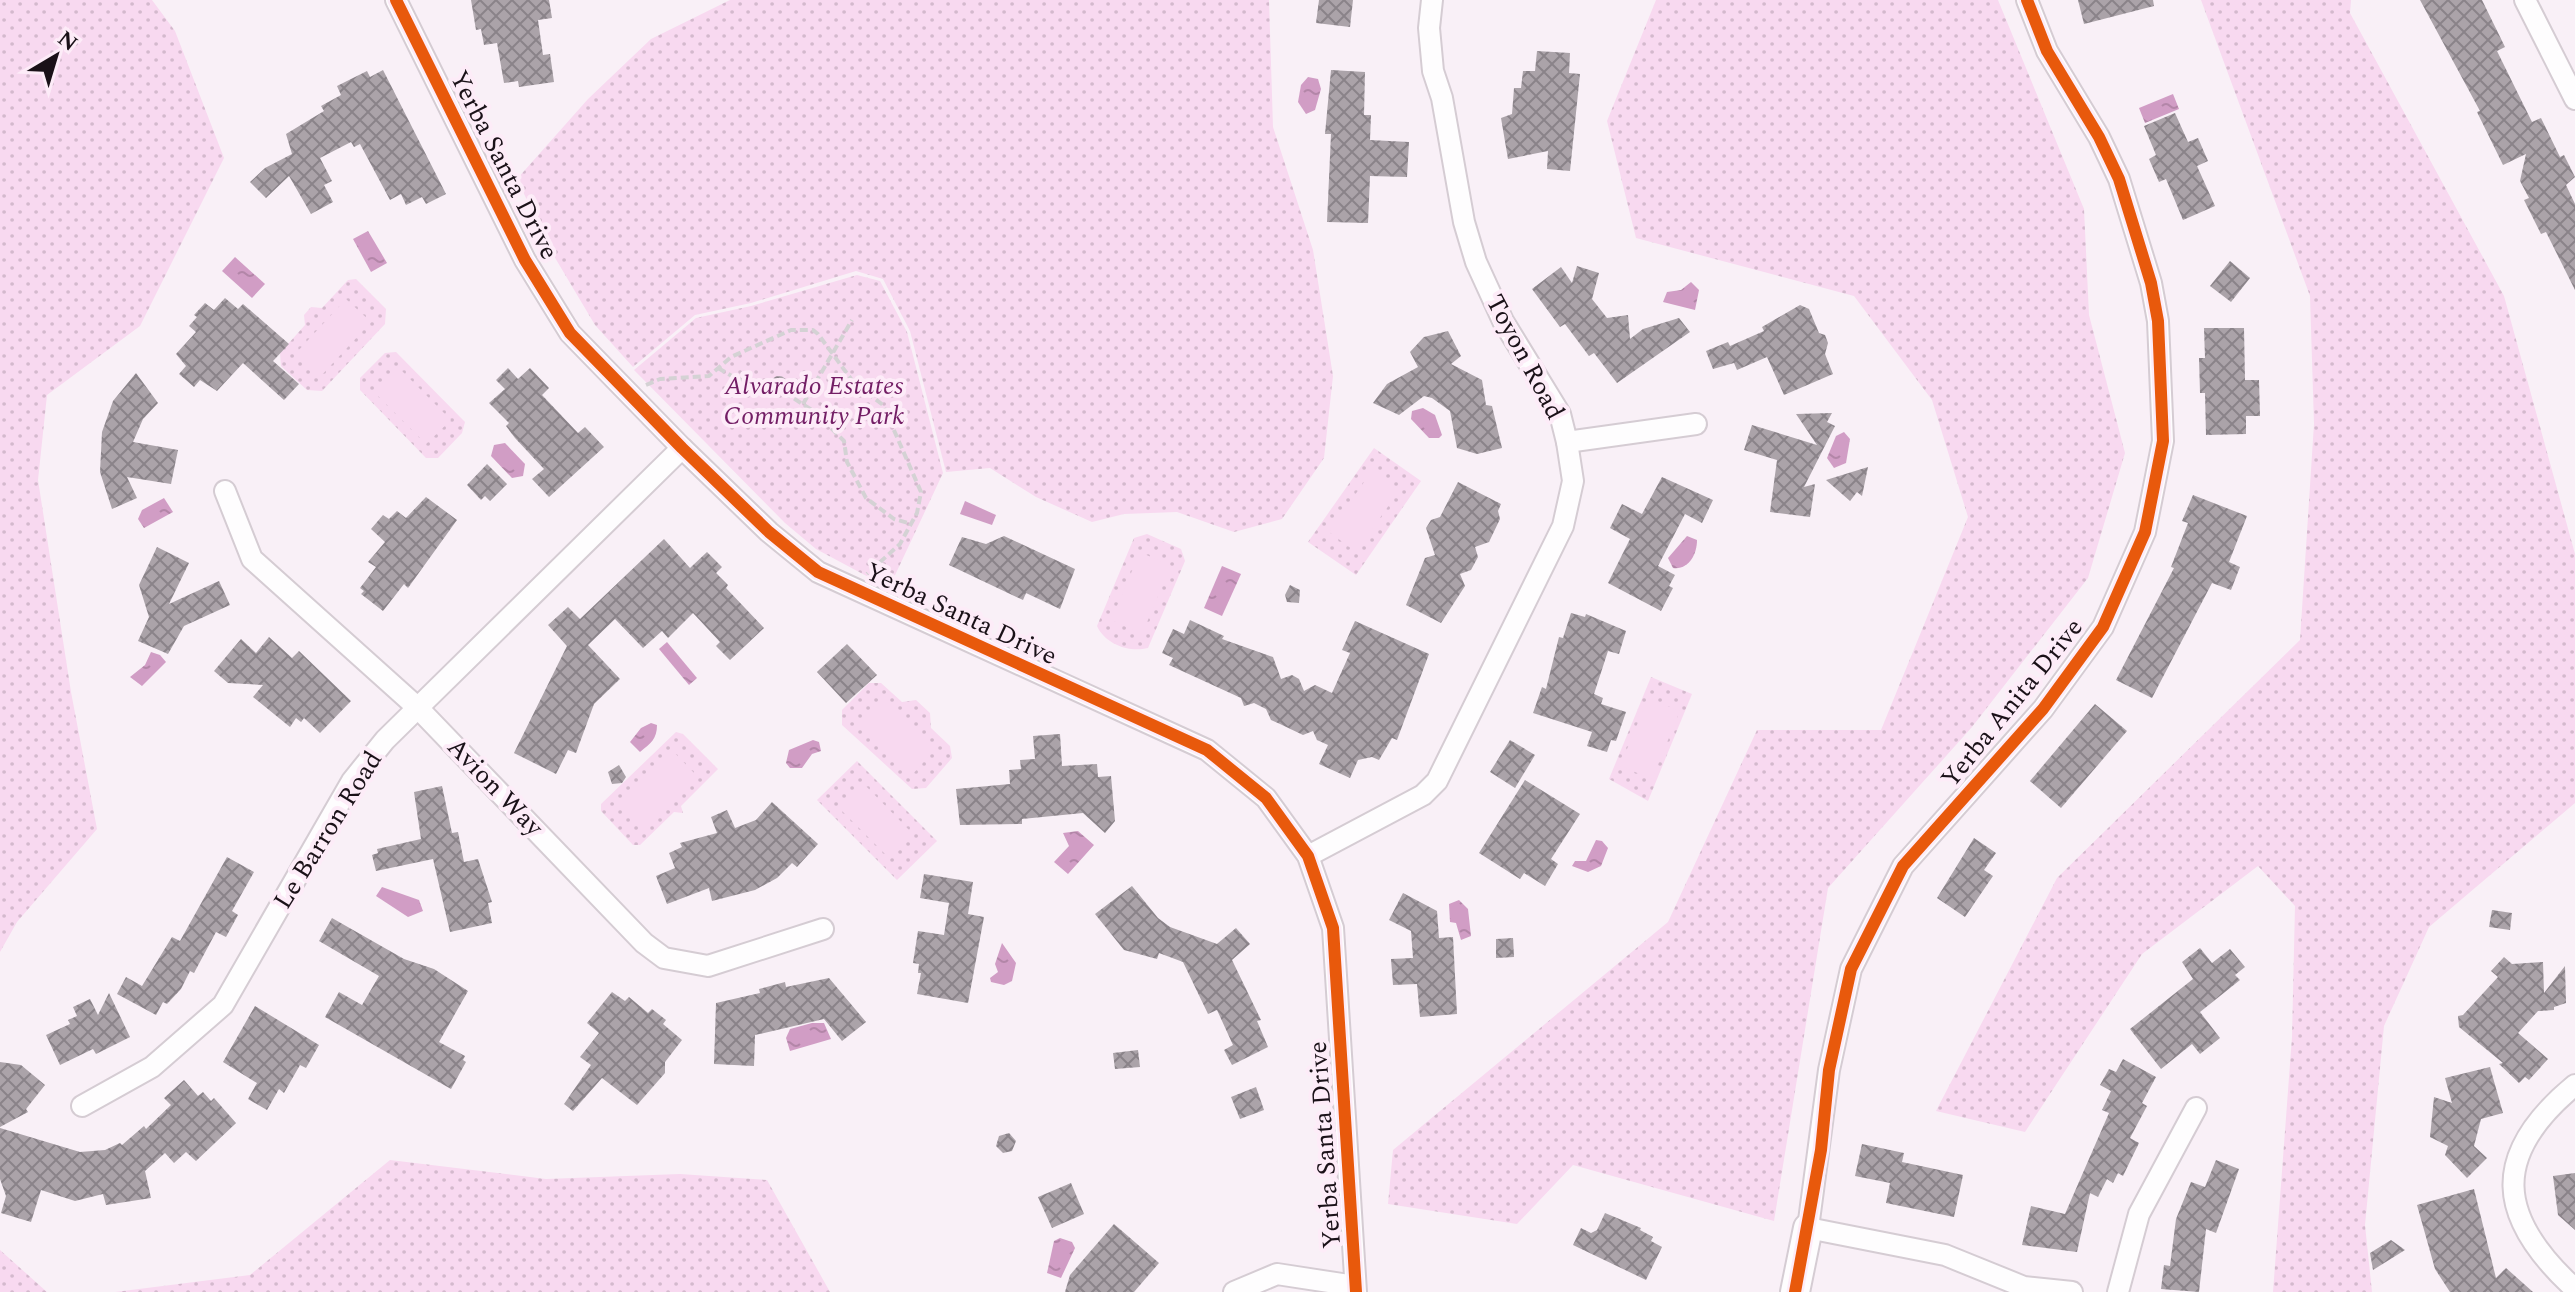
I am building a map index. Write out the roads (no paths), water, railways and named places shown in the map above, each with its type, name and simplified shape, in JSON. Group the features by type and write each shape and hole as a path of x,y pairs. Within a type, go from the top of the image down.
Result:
{"street":[{"name":"Yerba Santa Drive","path":"396,0 525,260 570,333 682,448 794,552 818,572 1207,750 1266,798 1308,856 1333,928 1356,1289"},
{"name":"Toyon Road","path":"1308,856 1423,795 1437,781 1563,526 1573,481 1560,414 1503,321 1476,262 1464,222 1442,98 1433,71 1429,28 1432,0"},
{"name":"Yerba Anita Drive","path":"1795,1292 1808,1228 1829,1070 1851,969 1903,866 2043,709 2103,627 2145,532 2163,441 2158,321 2119,179 2099,137 2047,51 2027,0"},
{"path":"2525,0 2575,99"},
{"path":"1567,442 1696,424"},
{"name":"Le Barron Road","path":"82,1106 152,1067 223,1005 352,781 385,740 682,448"},
{"name":"Avion Way","path":"225,491 252,559 418,708 644,943 664,958 708,966 823,929"},
{"path":"2575,1085 2548,1107 2527,1134 2516,1165 2514,1182 2518,1213 2527,1234 2550,1267 2575,1289"},
{"path":"2118,1292 2139,1214 2196,1108"},
{"path":"1808,1228 1945,1255 2024,1287 2072,1292"},
{"path":"1234,1292 1277,1274 1356,1289"}],"water":[{"path":"1308,77 1318,79 1321,89 1315,110 1306,114 1298,102 1301,85"},
{"path":"2173,94 2179,109 2145,123 2139,108"},
{"path":"368,231 387,263 371,272 353,239"},
{"path":"235,257 265,284 252,298 222,271"},
{"path":"1691,282 1699,290 1695,310 1663,302 1667,292 1681,290"},
{"path":"1423,408 1435,415 1442,435 1439,438 1429,438 1411,419 1412,411"},
{"path":"1844,432 1850,439 1846,463 1834,468 1827,458 1836,436"},
{"path":"505,443 525,464 523,476 512,478 491,456 494,445"},
{"path":"164,498 173,512 144,528 138,519 142,510"},
{"path":"965,501 996,515 992,525 960,514"},
{"path":"1687,536 1697,540 1694,556 1688,564 1673,568 1668,558"},
{"path":"1222,566 1241,574 1222,616 1204,608"},
{"path":"667,642 697,678 689,685 659,649"},
{"path":"151,652 160,655 166,662 142,686 130,677 145,665"},
{"path":"651,723 657,725 655,737 640,752 630,742 641,728"},
{"path":"813,740 819,742 821,751 812,754 802,768 790,768 786,763 789,750"},
{"path":"1078,831 1094,845 1068,874 1054,862 1069,846 1063,833"},
{"path":"1596,840 1602,841 1608,848 1601,866 1588,872 1572,866 1575,861 1586,861"},
{"path":"382,887 419,900 423,911 408,917 376,896"},
{"path":"1459,900 1468,909 1471,936 1461,940 1456,923 1450,922 1449,904"},
{"path":"1002,943 1016,963 1012,981 1004,985 991,982 990,978 998,972 995,964"},
{"path":"824,1023 831,1039 790,1051 786,1038 790,1029"},
{"path":"1060,1238 1072,1242 1075,1248 1061,1278 1047,1273 1054,1241"}],"park label":[{"name":"Alvarado Estates Community Park","path":"814,401"}]}
